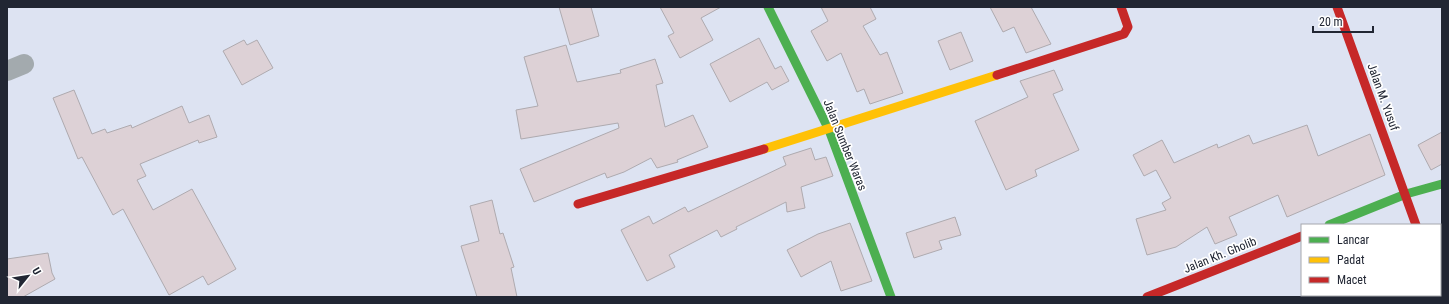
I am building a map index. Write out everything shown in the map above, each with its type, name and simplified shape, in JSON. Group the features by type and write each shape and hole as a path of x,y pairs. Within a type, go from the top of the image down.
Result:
{"street":[{"name":"Jalan Sumber Waras","path":"768,7 829,130 891,297"},
{"path":"578,204 829,130 1124,34 1128,27 1122,7"},
{"name":"Jalan M. Yusuf","path":"1337,7 1416,224"},
{"path":"1331,224 1406,194 1442,184"},
{"name":"Jalan Kh. Gholib","path":"1147,297 1301,236"}],"building":[{"path":"559,7 591,7 599,36 570,45"},
{"path":"660,7 721,7 701,18 713,40 680,58 668,36 674,33"},
{"path":"821,7 870,7 876,19 863,26 880,55 887,52 903,93 870,104 864,89 857,92 841,53 827,61 811,31 828,21"},
{"path":"990,7 1031,7 1051,44 1026,53 1014,27 1003,32"},
{"path":"961,32 973,61 950,70 938,41"},
{"path":"759,38 775,69 781,66 789,81 772,90 767,82 730,102 710,64"},
{"path":"244,40 247,45 257,40 273,68 242,85 223,51"},
{"path":"566,45 577,82 621,73 620,70 655,59 663,83 656,85 665,127 693,115 708,147 677,160 678,162 657,168 651,158 624,172 607,178 605,173 534,202 520,169 619,128 618,123 521,139 516,110 538,106 524,57"},
{"path":"1054,70 1063,90 1053,94 1079,150 1035,170 1037,176 1006,190 975,121 1028,97 1020,81"},
{"path":"74,90 92,134 105,129 107,133 131,125 132,128 182,106 189,123 209,115 217,137 199,143 198,140 140,164 146,176 137,180 153,210 192,189 236,269 208,285 203,276 169,295 123,209 113,215 82,157 78,159 53,98"},
{"path":"1307,125 1318,156 1370,134 1385,175 1287,217 1278,195 1229,217 1237,235 1215,244 1207,227 1176,247 1147,255 1136,219 1166,210 1162,203 1171,198 1156,170 1144,176 1133,155 1162,140 1174,163 1217,144 1218,148 1249,135 1253,144"},
{"path":"1442,132 1442,164 1431,170 1418,145"},
{"path":"811,148 815,160 826,157 833,176 801,187 805,208 787,212 786,202 736,227 737,229 721,237 717,230 669,255 675,267 647,281 621,230 649,216 653,224 685,207 688,212 786,165 783,157"},
{"path":"492,200 500,234 503,233 514,267 511,268 517,297 477,297 461,246 479,241 470,206"},
{"path":"955,217 961,235 939,241 942,249 914,258 906,233"},
{"path":"850,223 872,281 841,291 831,261 801,277 787,250 818,234"},
{"path":"48,253 52,273 55,279 23,297 7,297 7,259"}],"traffic: fast":[{"path":"768,7 829,130 891,297"},
{"path":"1331,224 1406,194 1442,184"}],"traffic: slow":[{"path":"764,149 997,75"}],"traffic: jam":[{"path":"997,75 1124,34 1128,27 1121,7"},
{"path":"1337,7 1416,224"},
{"path":"578,204 764,149"},
{"path":"1147,297 1301,236"}]}
